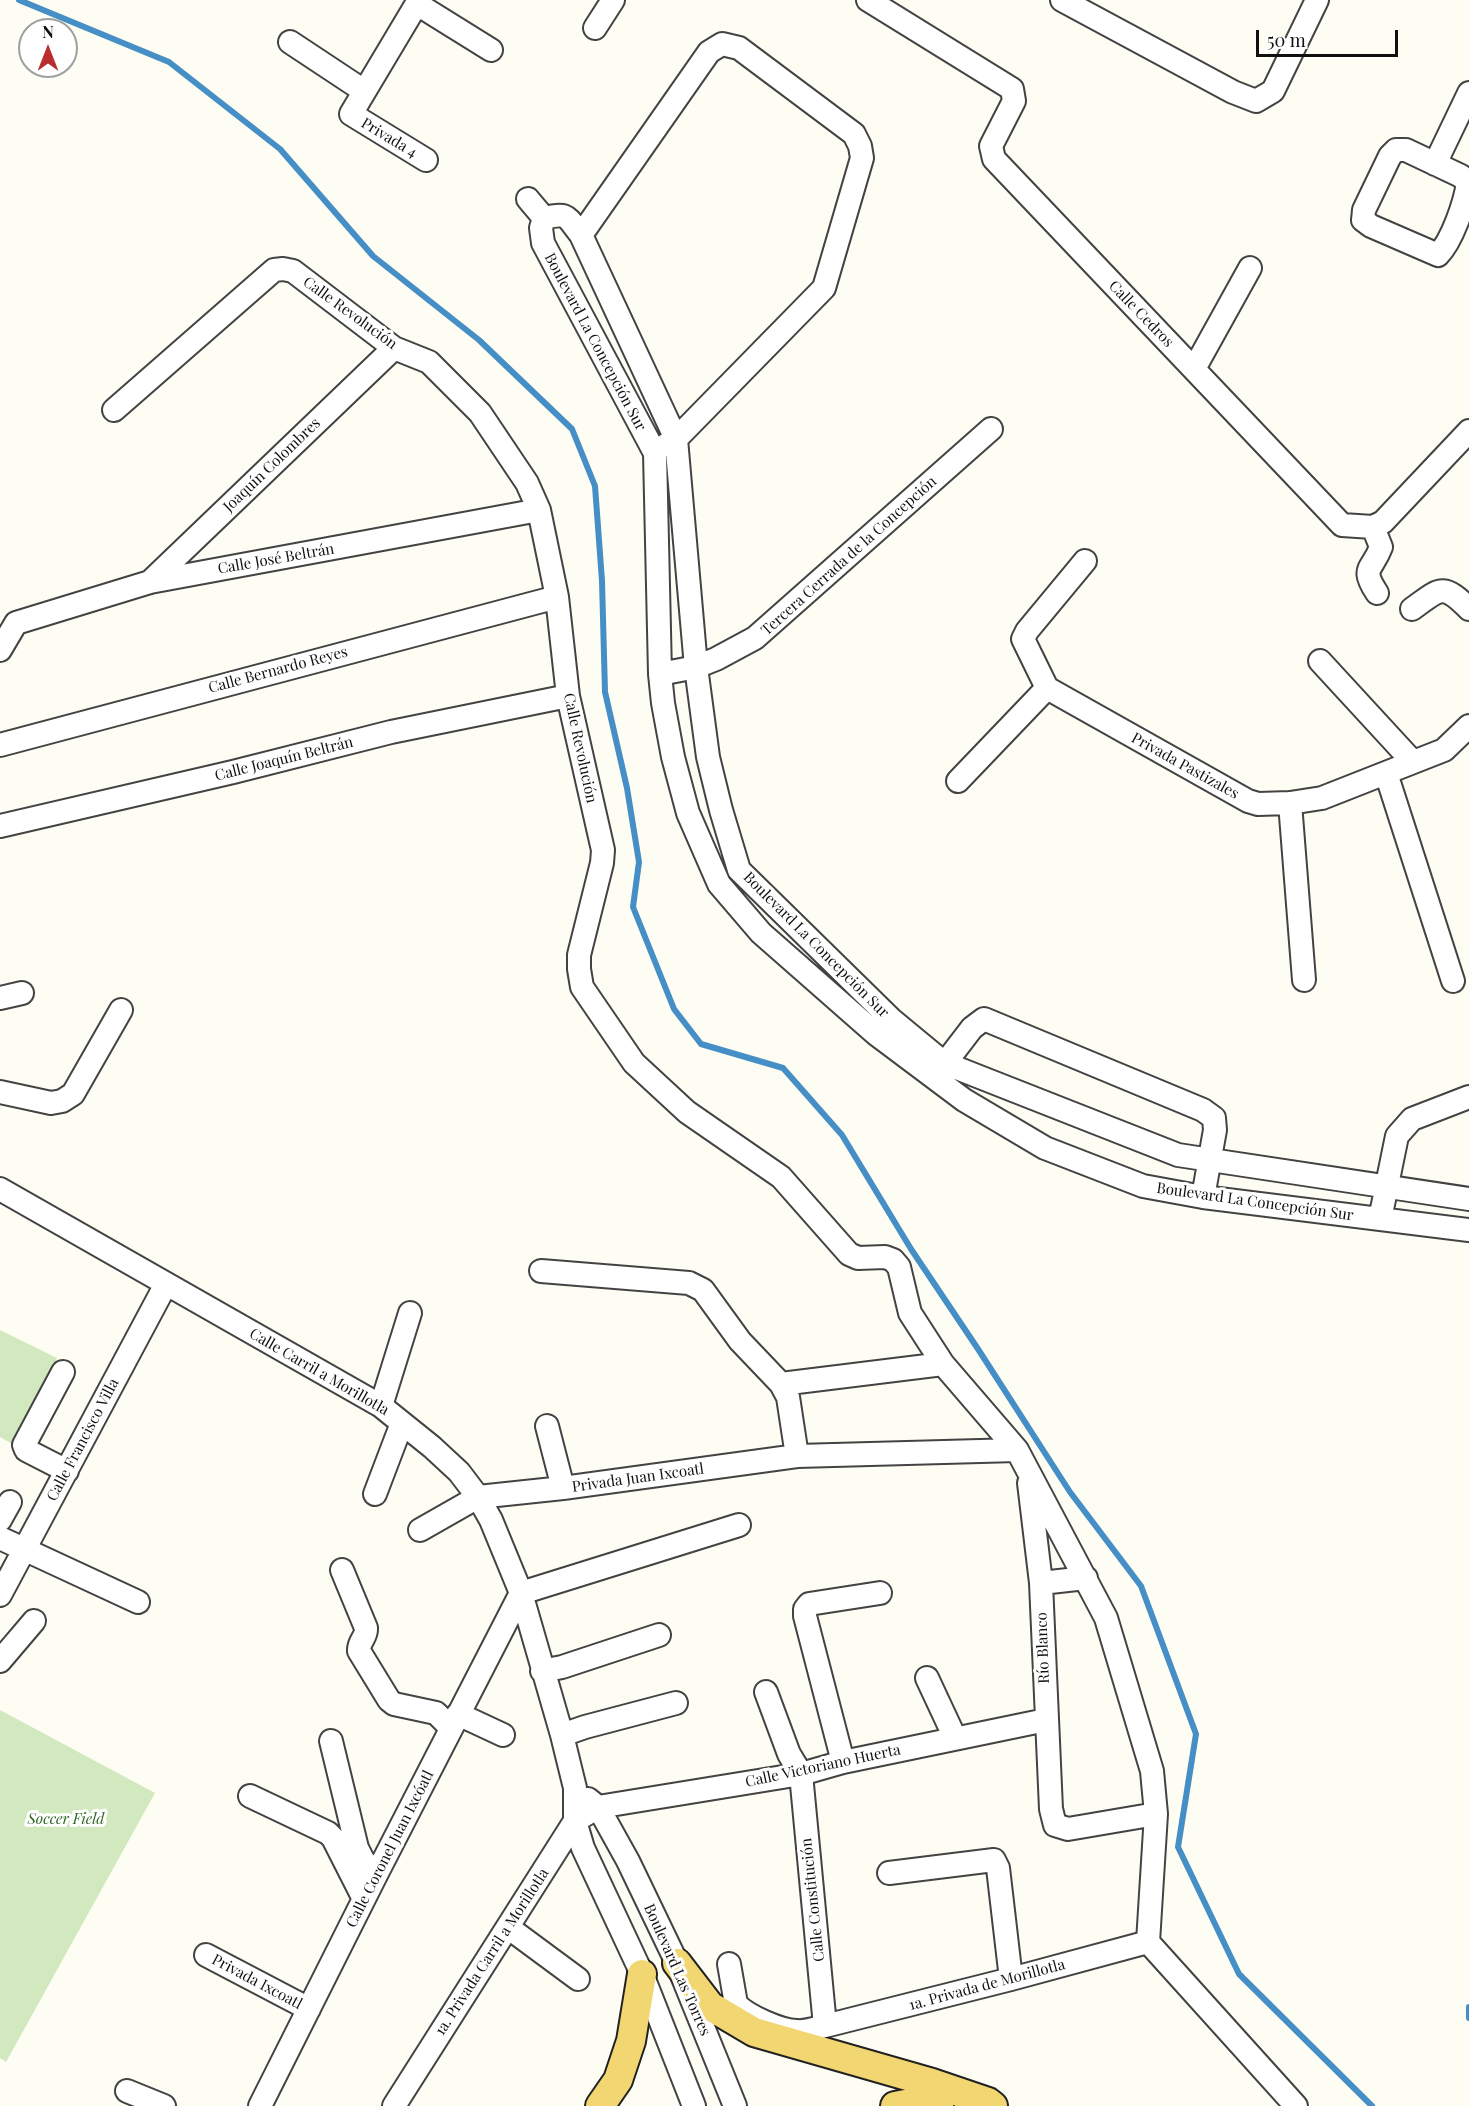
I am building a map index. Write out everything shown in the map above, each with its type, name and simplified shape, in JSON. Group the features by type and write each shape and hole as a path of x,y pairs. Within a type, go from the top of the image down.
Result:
{"main road":[{"path":"677,1963 710,2006 754,2032 932,2083 993,2106"},
{"path":"600,2106 618,2080 631,2041 642,1974"},
{"path":"895,2106 916,2102 939,2106"}],"street":[{"path":"595,28 614,0"},
{"name":"Calle Cedros","path":"867,0 1012,89 1014,101 992,146 994,159 1342,525 1373,526"},
{"path":"1062,0 1233,92 1256,101 1273,91 1317,0"},
{"path":"290,42 364,91 418,2 491,50"},
{"path":"581,235 709,52 722,44 739,48 854,134 860,146 862,158 824,288 676,438 655,453"},
{"name":"Privada 4","path":"364,91 351,111 352,116 426,160"},
{"path":"1435,164 1469,93"},
{"path":"1396,150 1406,150 1435,164 1461,176 1468,183 1466,195 1445,248 1438,255 1371,226 1363,220 1364,210 1390,156 1396,150"},
{"path":"528,199 544,218"},
{"name":"Boulevard La Concepción Sur","path":"1469,1199 1178,1155 939,1071 876,1034 761,933 719,884 688,813 673,757 660,674 655,453 543,243 541,228 544,218 559,214 566,216 581,235 676,438 696,666 708,757 739,870 892,1020 939,1071 964,1100 1045,1148 1143,1186 1203,1197 1469,1230"},
{"path":"1194,369 1250,268"},
{"name":"Calle Revolución","path":"114,410 274,270 283,269 293,271 394,348 429,362 480,412 527,483 539,510 557,597 568,696 603,850 602,863 579,955 582,987 634,1063 687,1112 781,1177 849,1254 858,1258 885,1257 893,1260 899,1267 910,1312 943,1364"},
{"name":"Joaquín Colombres","path":"150,582 394,348"},
{"name":"Tercera Cerrada de la Concepción","path":"660,674 716,659 755,638 992,429"},
{"path":"1377,593 1367,579 1368,571 1381,547 1373,526 1383,522 1469,431"},
{"name":"Calle José Beltrán","path":"0,650 16,623 150,582 539,510"},
{"path":"958,781 1047,688 1023,639 1027,631 1085,561"},
{"path":"1412,609 1437,591 1447,591 1456,596 1469,609"},
{"name":"Calle Bernardo Reyes","path":"0,745 557,597"},
{"path":"1320,660 1413,762"},
{"name":"Privada Pastizales","path":"1047,688 1248,801 1258,804 1290,803 1322,798 1444,750 1469,726"},
{"name":"Calle Joaquín Beltrán","path":"0,826 391,732 568,696"},
{"path":"1386,773 1452,981"},
{"path":"1290,803 1304,980"},
{"path":"0,998 22,993"},
{"path":"0,1092 51,1103 62,1101 74,1094 121,1010"},
{"path":"939,1071 972,1028 984,1019 1203,1110 1214,1118 1215,1130 1203,1197"},
{"path":"1380,1219 1397,1136 1412,1119 1469,1097"},
{"name":"Calle Carril a Morillotla","path":"3,1196 166,1284 381,1406 459,1473 478,1497 491,1520 521,1593 575,1788 575,1821 583,1848 642,1974"},
{"path":"541,1271 689,1283 703,1290 740,1341 781,1384 788,1397 797,1456"},
{"name":"Calle Francisco Villa","path":"0,1595 13,1561 67,1471 166,1284"},
{"path":"381,1406 410,1312"},
{"path":"781,1384 943,1364 1017,1450 1106,1617 1152,1772 1156,1814 1148,1942 1296,2106"},
{"path":"63,1372 24,1445 26,1450 67,1471"},
{"path":"375,1494 402,1423"},
{"path":"547,1426 563,1488"},
{"name":"Privada Juan Ixcoatl","path":"478,1497 563,1488 797,1456 1017,1450"},
{"name":"Río Blanco","path":"1027,1471 1041,1583 1051,1809 1055,1825 1068,1829 1156,1814"},
{"path":"420,1530 478,1497"},
{"path":"521,1593 739,1525"},
{"path":"0,1538 13,1561 138,1602"},
{"path":"342,1570 366,1628 359,1651 389,1700 394,1704 436,1713 503,1735"},
{"path":"1041,1583 1086,1578"},
{"name":"Calle Coronel Juan Ixcóatl","path":"260,2106 521,1593"},
{"path":"843,1762 805,1609 809,1604 880,1593"},
{"path":"0,1661 34,1621"},
{"path":"542,1671 562,1667 659,1635"},
{"path":"927,1678 955,1738"},
{"path":"766,1692 789,1754 801,1774"},
{"path":"562,1735 676,1703"},
{"name":"Calle Victoriano Huerta","path":"598,1807 801,1774 843,1762 1046,1720"},
{"path":"331,1741 357,1848 363,1860 376,1875"},
{"name":"Calle Constitución","path":"801,1774 825,2026"},
{"path":"575,1788 598,1807"},
{"path":"250,1796 328,1833 333,1838 364,1899"},
{"name":"1a. Privada Carril a Morillotla","path":"394,2106 575,1821 598,1807"},
{"name":"Boulevard Las Torres","path":"598,1807 615,1836 677,1963 735,2106"},
{"path":"889,1873 994,1860 998,1868 1011,1980"},
{"path":"509,1928 578,1979"},
{"name":"1a. Privada de Morillotla","path":"729,1964 736,2004 741,2009 766,2023 797,2031 1011,1980 1148,1942"},
{"name":"Privada Ixcoatl","path":"206,1955 309,2009"},
{"path":"642,1974 694,2106"},
{"path":"127,2091 164,2106"}],"green space":[{"path":"0,1330 57,1358 18,1447 0,1437"},
{"name":"Soccer Field","path":"0,1710 155,1793 6,2062 0,2058"}],"waterway":[{"path":"19,0 169,62 280,149 373,256 479,340 572,429 595,486 602,581 605,692 627,788 639,862 633,907 674,1009 701,1044 783,1068 842,1135 911,1249 1070,1492 1141,1586 1196,1734 1178,1847 1239,1974 1372,2106"},
{"path":"1469,2007 1469,2018"}]}
